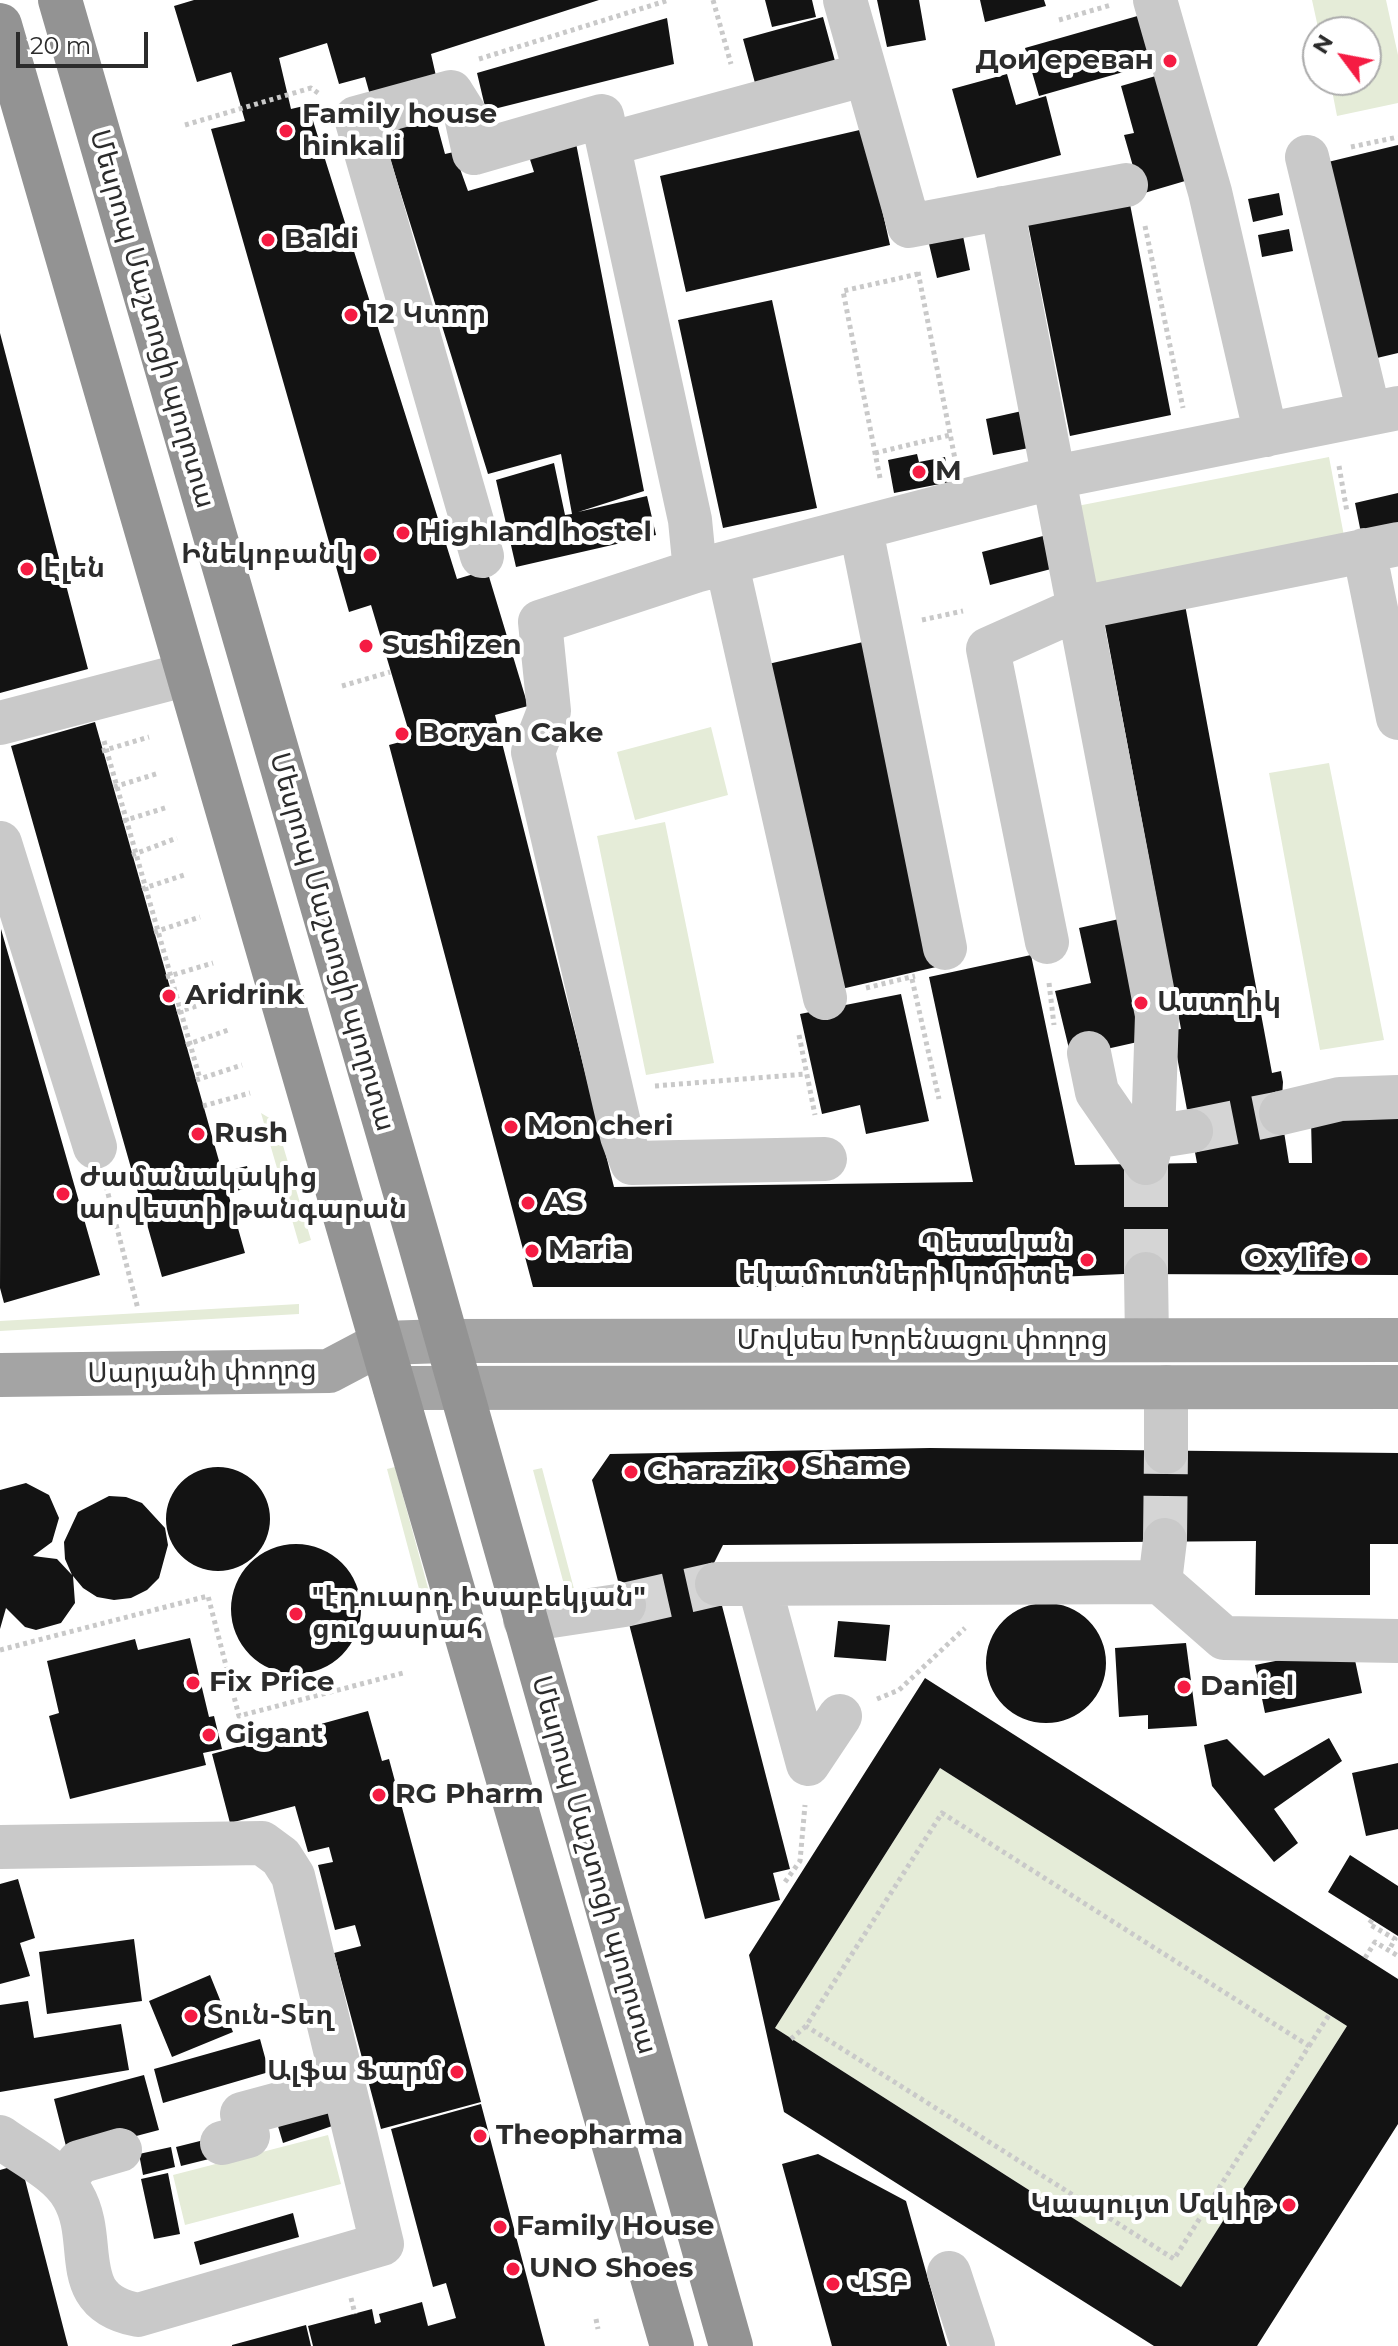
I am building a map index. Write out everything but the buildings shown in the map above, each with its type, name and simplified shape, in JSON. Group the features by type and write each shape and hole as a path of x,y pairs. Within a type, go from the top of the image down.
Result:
{"highway":[{"name":"Մեսրոպ Մաշտոցի պողոտա","path":"60,0 731,2346"},
{"name":"Մեսրոպ Մաշտոցի պողոտա","path":"0,25 672,2346"}],"main road":[{"path":"1147,1340 1157,1387"},
{"name":"Մովսես Խորենացու փողոց","path":"446,1341 1398,1340"},
{"name":"Սարյանի փողոց","path":"0,1375 329,1371 382,1343 446,1341"},
{"name":"Մովսես Խորենացու փողոց","path":"458,1386 1398,1387"},
{"path":"395,1388 458,1386"}],"street":[{"path":"845,0 909,226 1002,208 1135,203"},
{"path":"1134,2 1210,192 1266,435"},
{"path":"609,144 866,74"},
{"path":"482,556 356,118 451,92 466,116 474,153 602,116 690,520 711,568 825,998"},
{"path":"825,1159 632,1163 622,1136 533,752 549,711 540,622 711,568 1055,477 1366,414 1307,157"},
{"path":"1002,208 1157,1015 1172,1134 1146,1163 1097,1092 1089,1053"},
{"path":"874,526 935,961"},
{"path":"1047,942 988,649 1080,608 1372,548 1398,718"},
{"path":"0,723 188,674"},
{"path":"0,743 102,739 144,722"},
{"path":"0,843 95,1147"},
{"path":"1281,1113 1340,1099 1398,1097"},
{"path":"1146,1274 1147,1340"},
{"path":"1157,1387 1166,1452"},
{"path":"808,1764 738,1584 1000,1581 1163,1561 1224,1638 1398,1641"},
{"path":"525,1620 624,1605"},
{"path":"808,1764 840,1716"},
{"path":"0,1847 262,1843 281,1857 293,1876 382,2244 138,2315 115,2311 96,2295 75,2197 63,2183 0,2137"},
{"path":"222,2143 248,2136 242,2114 342,2087"},
{"path":"63,2183 79,2162 120,2150"},
{"path":"949,2273 973,2346"}],"path":[{"path":"451,92 469,62 669,0"},
{"path":"713,0 743,107"},
{"path":"1059,20 1134,2"},
{"path":"185,125 311,88 356,118"},
{"path":"1135,203 1192,449"},
{"path":"909,226 963,503"},
{"path":"874,526 875,453 843,291 918,274"},
{"path":"1366,414 1372,548"},
{"path":"875,453 950,435"},
{"path":"342,686 390,672"},
{"path":"144,722 102,739 124,821 198,1079 242,1065"},
{"path":"115,787 159,773"},
{"path":"124,821 168,807"},
{"path":"134,854 177,838"},
{"path":"144,888 187,874"},
{"path":"156,932 200,917"},
{"path":"825,1159 795,1008 912,977 935,961"},
{"path":"169,976 213,963"},
{"path":"912,977 939,1099"},
{"path":"179,1011 223,998"},
{"path":"188,1044 231,1029"},
{"path":"622,1136 625,1089 806,1074"},
{"path":"203,1106 250,1093"},
{"path":"95,1147 138,1309"},
{"path":"840,1716 899,1690 962,1632 1000,1581"},
{"path":"0,1650 208,1596 239,1716 403,1673"},
{"path":"785,1882 800,1861 808,1764"},
{"path":"791,2039 806,2026 942,1813 1309,2046"},
{"path":"1372,1920 1369,1924 1395,1939 1389,1950"},
{"path":"1365,1958 1375,1942 1398,1956"},
{"path":"806,2026 1174,2259 1329,2015"},
{"path":"596,2319 598,2329"}],"green space":[{"path":"1312,0 1386,0 1398,55 1398,103 1337,116 1333,96 1382,96 1382,16 1316,16"},
{"path":"1329,457 1344,536 1087,587 1072,507"},
{"path":"711,727 728,795 635,820 617,752"},
{"path":"1329,763 1384,1040 1320,1050 1269,773"},
{"path":"665,822 714,1063 646,1075 597,836"},
{"path":"261,1113 276,1122 311,1240 299,1244"},
{"path":"299,1304 299,1314 0,1331 0,1321"},
{"path":"395,1467 431,1599 423,1604 387,1469"},
{"path":"542,1468 578,1604 569,1603 533,1470"},
{"path":"940,1768 1347,2026 1181,2287 775,2028"},
{"path":"328,2135 341,2184 185,2225 173,2175"}],"tunnel":[{"path":"1191,1131 1281,1113"},
{"path":"1146,1163 1146,1274"},
{"path":"1165,1540 1166,1452"},
{"path":"624,1605 717,1584"}],"place":[{"name":"Дои ереван","path":"1170,61"},
{"name":"Family house hinkali","path":"286,131"},
{"name":"Baldi","path":"268,240"},
{"name":"12 Կտոր","path":"351,315"},
{"name":"M","path":"919,472"},
{"name":"Highland hostel","path":"403,533"},
{"name":"Ինեկոբանկ","path":"370,555"},
{"name":"Էլեն","path":"27,569"},
{"name":"Sushi zen","path":"366,646"},
{"name":"Boryan Cake","path":"402,734"},
{"name":"Aridrink","path":"169,996"},
{"name":"Աստղիկ","path":"1141,1003"},
{"name":"Mon cheri","path":"511,1127"},
{"name":"Rush","path":"198,1134"},
{"name":"Ժամանակակից արվեստի թանգարան","path":"63,1194"},
{"name":"AS","path":"528,1203"},
{"name":"Maria","path":"532,1251"},
{"name":"Oxylife","path":"1361,1259"},
{"name":"Պեսական եկամուտների կոմիտե","path":"1087,1260"},
{"name":"Shame","path":"789,1467"},
{"name":"Charazik","path":"631,1472"},
{"name":"\"էդուարդ Իսաբեկյան\" ցուցասրահ","path":"296,1614"},
{"name":"Fix Price","path":"193,1683"},
{"name":"Daniel","path":"1184,1687"},
{"name":"Gigant","path":"209,1735"},
{"name":"RG Pharm","path":"379,1795"},
{"name":"Տուն-Տեղ","path":"191,2016"},
{"name":"Ալֆա Ֆարմ","path":"457,2072"},
{"name":"Theopharma","path":"480,2136"},
{"name":"Կապույտ Մզկիթ","path":"1289,2205"},
{"name":"Family House","path":"500,2227"},
{"name":"UNO Shoes","path":"513,2269"},
{"name":"ՎՏԲ","path":"833,2284"}]}
